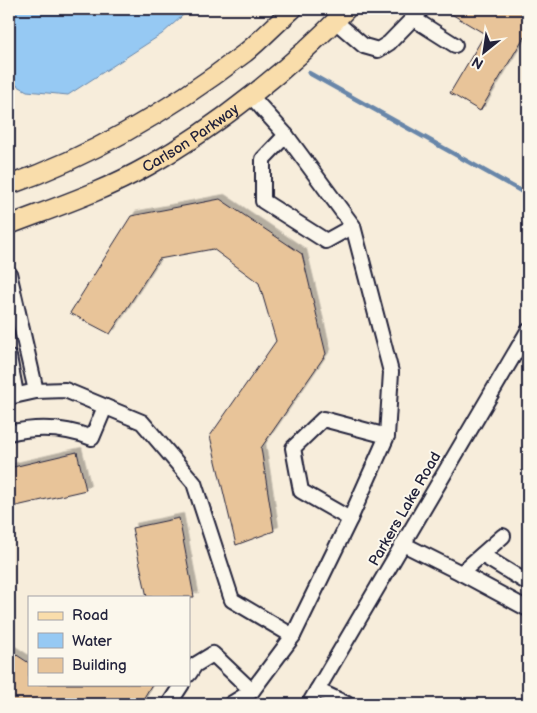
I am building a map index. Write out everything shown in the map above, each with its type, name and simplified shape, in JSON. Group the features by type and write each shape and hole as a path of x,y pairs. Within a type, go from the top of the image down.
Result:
{"main road":[{"path":"9,185 40,174 136,127 246,52 292,9"},
{"name":"Carlson Parkway","path":"9,225 90,195 148,166 251,96 347,9"}],"street":[{"path":"335,21 364,46 378,50 390,43 418,14 456,45"},
{"path":"231,704 252,691 293,636 350,519 387,436 391,372 353,226 286,135 251,96"},
{"path":"286,135 263,160 263,201 326,241 353,226"},
{"path":"9,272 36,391"},
{"name":"Parkers Lake Road","path":"309,704 528,330"},
{"path":"9,357 12,395 36,391 65,390 142,422 194,483 232,600 293,636"},
{"path":"9,433 36,428 59,428 92,438 106,407"},
{"path":"350,519 301,491 293,448 323,419 387,436"},
{"path":"461,573 503,536"},
{"path":"403,544 528,609"},
{"path":"482,555 528,583"},
{"path":"190,672 195,665 213,654 252,691"},
{"path":"169,704 181,686"},
{"path":"317,690 347,704"}],"water":[{"path":"9,9 190,9 162,34 68,95 27,91 9,81"}],"building":[{"path":"443,9 528,9 528,39 524,37 480,111 450,93 485,34"},
{"path":"220,199 302,254 326,354 261,448 274,531 236,545 210,436 276,341 259,283 213,249 159,259 110,334 70,313 131,216"},
{"path":"77,452 86,490 12,507 9,492 9,468"},
{"path":"179,518 194,597 147,596 132,528"},
{"path":"9,650 28,662 28,686 151,686 142,701 124,704 12,704 9,702"}],"waterway":[{"path":"309,73 528,195"}]}
